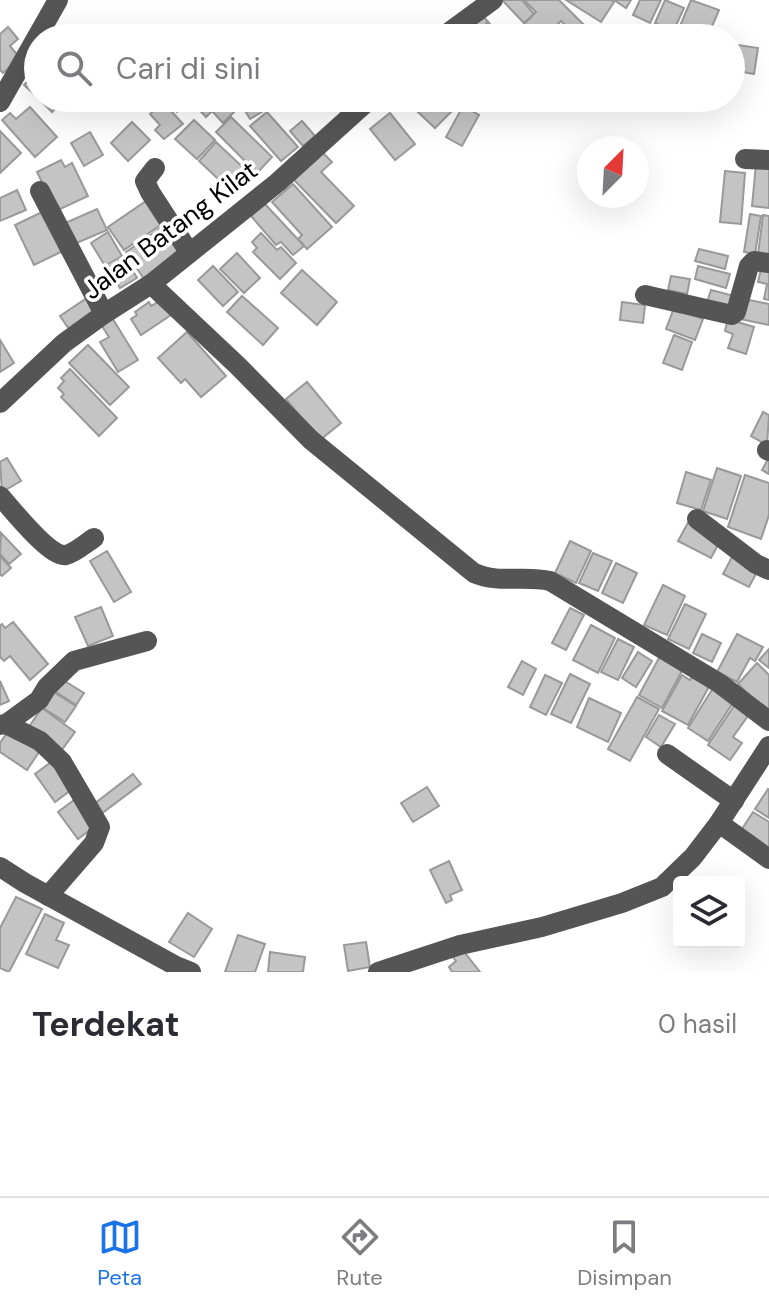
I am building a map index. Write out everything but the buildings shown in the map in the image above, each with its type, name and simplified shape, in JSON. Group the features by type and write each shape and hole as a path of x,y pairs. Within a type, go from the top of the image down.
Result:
{"street":[{"path":"44,24 58,0"},
{"path":"460,24 493,0"},
{"path":"0,102 24,60"},
{"name":"Jalan Batang Kilat","path":"0,403 64,343 151,284 277,183 356,112"},
{"path":"745,159 769,160"},
{"path":"155,168 145,181 189,252"},
{"path":"40,191 104,314"},
{"path":"645,295 732,315 736,312 749,266 754,261 769,263"},
{"path":"151,284 311,440 474,573 487,579 540,578 550,581 719,683 769,721"},
{"path":"3,507 57,554 66,555 94,538"},
{"path":"697,519 756,564 769,570"},
{"path":"3,724 39,700 47,687 74,661 147,641"},
{"path":"3,724 40,741 62,762 100,827 94,843 48,896"},
{"path":"378,972 416,967 460,945 569,919 662,887 693,857 719,823 769,746"},
{"path":"667,754 734,801"},
{"path":"719,823 769,859"},
{"path":"0,867 191,972"}]}
